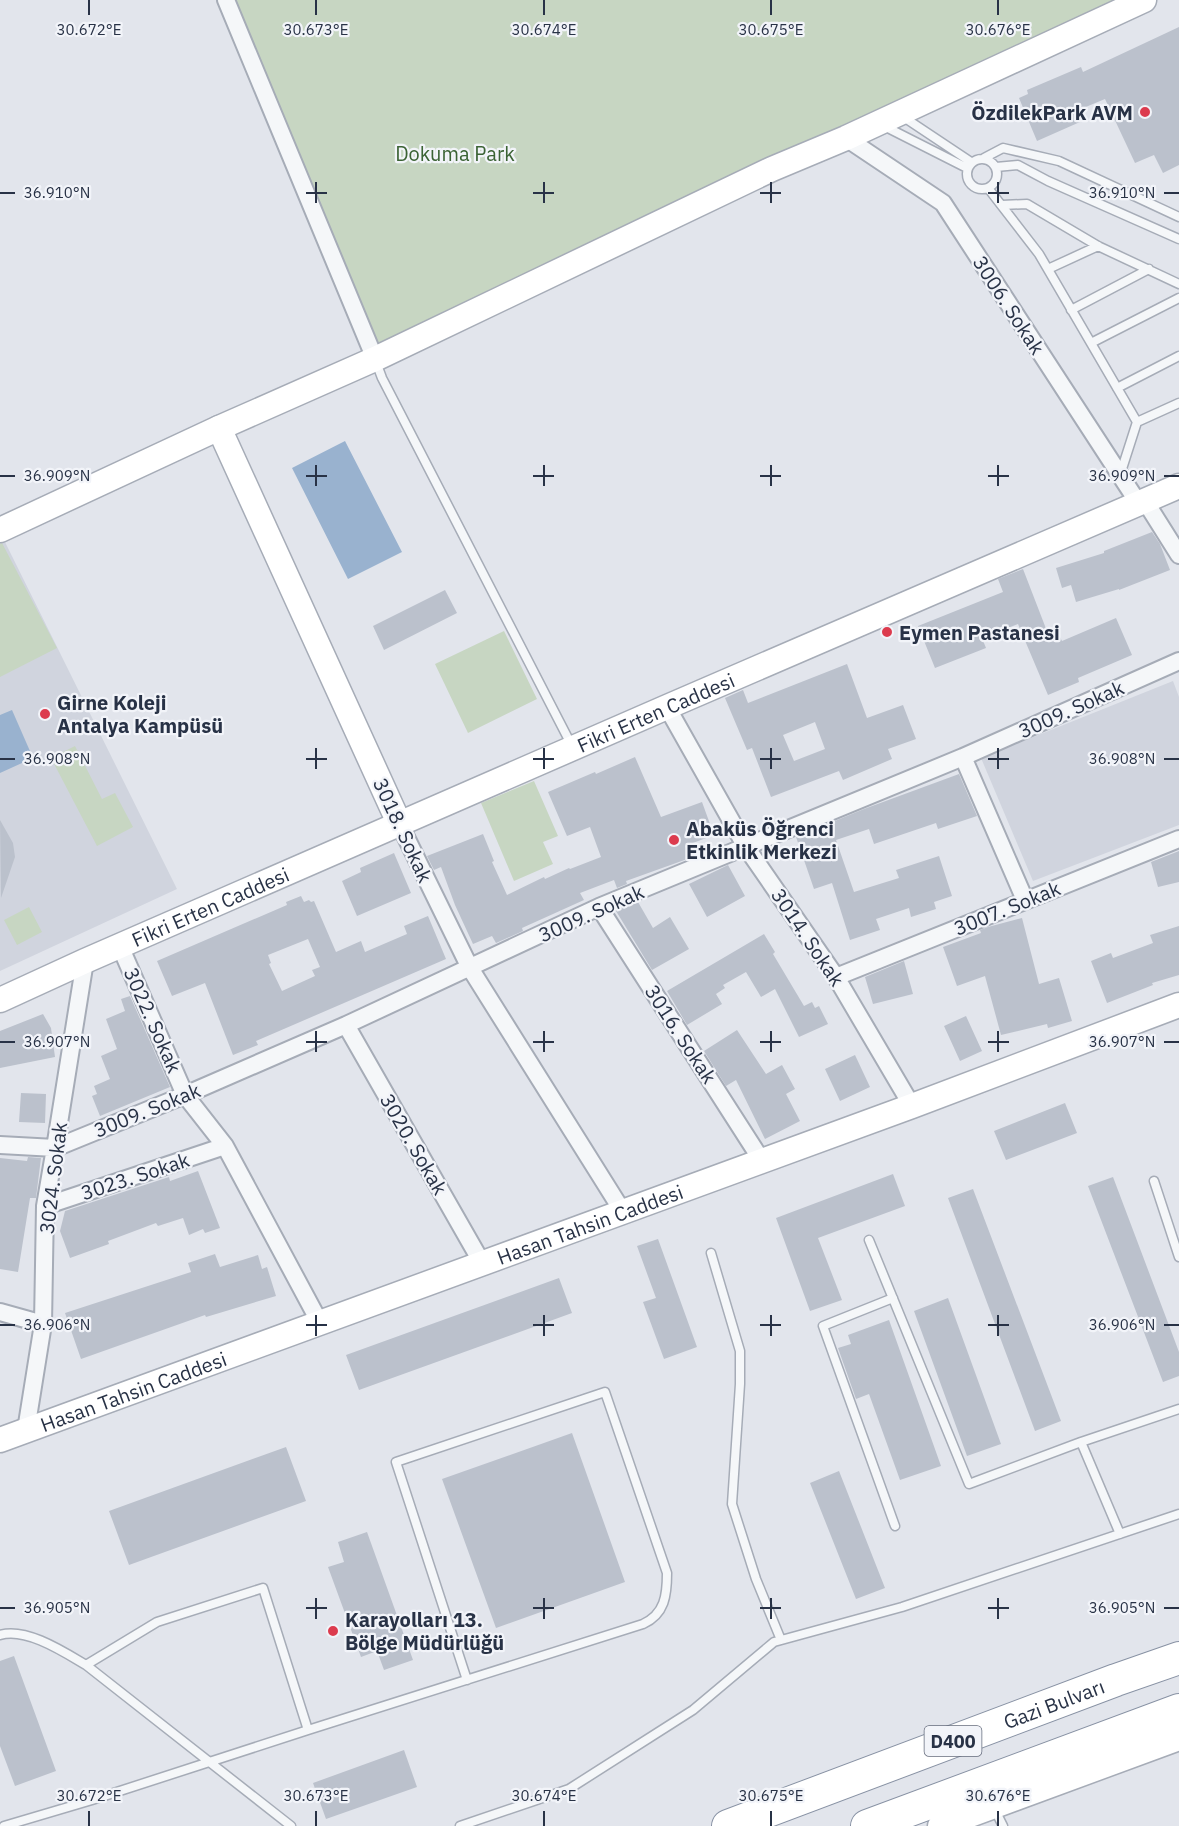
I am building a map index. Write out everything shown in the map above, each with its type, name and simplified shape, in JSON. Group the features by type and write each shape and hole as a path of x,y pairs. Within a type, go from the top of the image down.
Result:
{"highway":[{"path":"1116,1680 1179,1650"},
{"name":"Gazi Bulvarı","path":"728,1826 1179,1658"},
{"name":"D400","path":"867,1826 1179,1710"}],"street":[{"path":"226,0 375,359"},
{"path":"0,530 219,428 375,359 772,170 1144,0"},
{"name":"3006. Sokak","path":"846,138 943,203 1120,475 1179,555"},
{"name":"3018. Sokak","path":"219,428 399,824 470,968 623,1212"},
{"name":"Fikri Erten Caddesi","path":"0,1000 667,706 1179,486"},
{"name":"3009. Sokak","path":"0,1145 56,1148 346,1025 599,907 963,757 1179,661"},
{"name":"3014. Sokak","path":"667,706 746,847 836,977 912,1106"},
{"path":"963,757 1025,900"},
{"name":"3007. Sokak","path":"836,977 1179,839"},
{"name":"3016. Sokak","path":"599,907 762,1161"},
{"name":"3022. Sokak","path":"120,946 185,1095 225,1146 320,1323"},
{"name":"3024. Sokak","path":"26,1430 43,1324 45,1206 85,961"},
{"name":"Hasan Tahsin Caddesi","path":"0,1440 912,1106 1179,1005"},
{"name":"3020. Sokak","path":"346,1025 482,1263"},
{"name":"3023. Sokak","path":"45,1206 225,1146"},
{"path":"0,1312 43,1324"},
{"path":"940,1826 998,1816 1179,1738"}],"lane":[{"path":"888,118 969,165"},
{"path":"888,118 969,165"},
{"path":"984,158 992,161 996,167 997,178 988,188 974,187 966,176 969,165 977,159 1004,148 1059,161 1179,217"},
{"path":"996,167 1018,165 1048,181 1179,239"},
{"path":"988,188 1039,254 1137,422"},
{"path":"1002,206 1027,204 1098,246 1179,284"},
{"path":"1048,269 1098,246"},
{"path":"1071,310 1149,268"},
{"path":"1091,343 1179,298"},
{"path":"1117,388 1179,356"},
{"path":"375,359 382,378 573,748"},
{"path":"1120,475 1137,422 1179,403"},
{"path":"1154,1181 1179,1257"},
{"path":"869,1240 969,1485 1081,1442 1179,1409"},
{"path":"711,1253 740,1351 732,1504 756,1579 781,1640"},
{"path":"893,1299 823,1326 895,1526"},
{"path":"4,1826 210,1763 643,1624 654,1617 663,1606 667,1592 667,1573 605,1392 396,1462 467,1680"},
{"path":"1081,1442 1120,1534"},
{"path":"460,1826 569,1789 693,1710 774,1642 902,1606 1179,1514"},
{"path":"86,1665 157,1622 263,1588 308,1730"},
{"path":"0,1635 7,1633 30,1637 53,1646 86,1665 291,1826"}],"shaded area":[{"name":"Girne Koleji Antalya Kampüsü","path":"3,538 177,889 0,971 0,539"},
{"path":"1173,681 1179,697 1179,825 1033,881 981,758"}],"green space":[{"name":"Dokuma Park","path":"226,0 1145,0 375,359"},
{"path":"2,543 57,648 0,677 0,544"},
{"path":"504,631 537,699 468,733 435,664"},
{"path":"75,746 102,799 115,793 133,827 97,846 51,758"},
{"path":"534,781 558,836 543,842 553,864 514,881 481,803"},
{"path":"29,907 42,932 17,945 4,920"}],"water":[{"path":"345,441 402,552 348,579 292,468"},
{"path":"12,710 33,758 0,773 0,715"}],"building":[{"name":"ÖzdilekPark AVM","path":"1179,27 1179,165 1163,173 1154,155 1135,163 1105,99 1076,111 1080,122 1037,141 1019,98 1028,94 1027,90 1081,67 1083,72"},
{"path":"1152,532 1160,544 1170,570 1119,590 1076,602 1071,585 1062,588 1056,568 1104,553 1104,551"},
{"path":"1023,569 1050,639 1059,635 1062,641 1116,618 1132,655 1078,678 1079,682 1048,695 1018,624 982,638 986,648 935,668 918,626 1003,592 998,579"},
{"path":"445,590 457,613 384,650 373,626"},
{"path":"847,664 867,718 903,705 916,739 888,749 892,759 843,780 839,771 771,797 752,748 747,750 725,698 743,690 748,703","holes":["815,722 825,749 794,761 783,735"]},
{"path":"635,757 661,817 702,802 714,835 685,846 690,858 626,881 627,884 617,888 614,880 580,893 584,900 522,928 523,931 496,943 492,936 473,944 441,867 434,870 427,856 483,834 494,861 492,862 507,895 544,877 545,879 601,857 590,827 567,836 548,792"},
{"path":"959,774 977,816 938,829 936,823 874,844 869,829 836,840 854,892 899,878 896,870 939,856 952,896 934,902 936,909 911,917 909,908 876,919 880,930 850,940 832,883 814,889 796,837"},
{"path":"0,820 13,843 15,857 1,898"},
{"path":"1179,851 1179,882 1158,887 1151,862"},
{"path":"394,853 411,893 357,916 342,881 361,872 360,868"},
{"path":"728,865 745,896 707,917 689,884"},
{"path":"301,896 304,902 314,901 336,952 361,941 365,952 407,934 404,926 428,916 446,959 256,1041 258,1045 233,1055 205,983 172,996 157,961 287,905 286,902","holes":["308,939 320,967 312,970 315,976 282,991 269,964 271,963 268,955"]},
{"path":"638,902 653,928 670,917 689,949 652,970 616,911"},
{"path":"1022,918 1039,984 1059,978 1072,1021 1048,1028 1047,1024 1001,1035 985,976 957,986 943,947 981,933 980,930 988,927"},
{"path":"1179,926 1179,975 1152,983 1153,985 1107,1003 1091,961 1111,953 1113,958 1153,943 1150,935"},
{"path":"764,934 775,952 773,954 804,1006 812,1002 815,1008 819,1006 828,1024 799,1037 775,989 761,997 746,972 723,985 725,988 716,994 722,1004 687,1025 667,991"},
{"path":"904,961 913,994 873,1004 865,977"},
{"path":"130,996 170,1087 100,1116 92,1096 97,1094 94,1086 110,1079 101,1056 117,1049 106,1019 125,1011 121,999"},
{"path":"43,1014 51,1028 55,1057 0,1068 0,1031"},
{"path":"966,1016 982,1051 960,1061 944,1026"},
{"path":"737,1030 766,1074 782,1065 795,1089 786,1094 800,1121 765,1139 736,1080 726,1086 704,1051"},
{"path":"855,1055 870,1087 840,1101 825,1069"},
{"path":"21,1093 46,1094 45,1123 19,1122"},
{"path":"1065,1103 1077,1133 1006,1160 994,1131"},
{"path":"28,1157 41,1158 36,1198 30,1198 18,1272 0,1269 0,1158 27,1161"},
{"path":"198,1171 220,1228 205,1233 203,1229 189,1235 183,1218 158,1226 156,1223 70,1258 60,1231 65,1211 169,1177 170,1181"},
{"path":"893,1174 905,1206 818,1238 842,1300 810,1311 776,1218"},
{"path":"1113,1177 1179,1352 1179,1376 1163,1382 1088,1186"},
{"path":"973,1189 1061,1421 1035,1431 948,1198"},
{"path":"658,1239 697,1347 664,1359 643,1302 656,1298 637,1246"},
{"path":"215,1254 220,1267 258,1255 262,1269 267,1267 276,1296 206,1317 205,1315 81,1359 65,1313 191,1272 188,1263"},
{"path":"559,1278 572,1313 359,1390 346,1355"},
{"path":"948,1298 1001,1444 967,1456 914,1311"},
{"path":"889,1320 941,1466 900,1480 869,1394 856,1399 838,1348 851,1344 848,1335"},
{"path":"572,1433 625,1582 496,1628 442,1479"},
{"path":"286,1447 306,1501 129,1565 109,1511"},
{"path":"839,1471 885,1588 856,1599 810,1483"},
{"path":"367,1532 413,1660 384,1670 377,1651 361,1657 328,1567 344,1562 338,1542"},
{"path":"14,1656 56,1771 15,1786 0,1746 0,1661"},
{"path":"404,1750 417,1787 326,1819 313,1783"}],"place":[{"name":"ÖzdilekPark AVM","path":"1145,112"},
{"name":"Eymen Pastanesi","path":"887,632"},
{"name":"Girne Koleji Antalya Kampüsü","path":"45,714"},
{"name":"Abaküs Öğrenci Etkinlik Merkezi","path":"674,840"},
{"name":"Karayolları 13. Bölge Müdürlüğü","path":"333,1631"}]}
